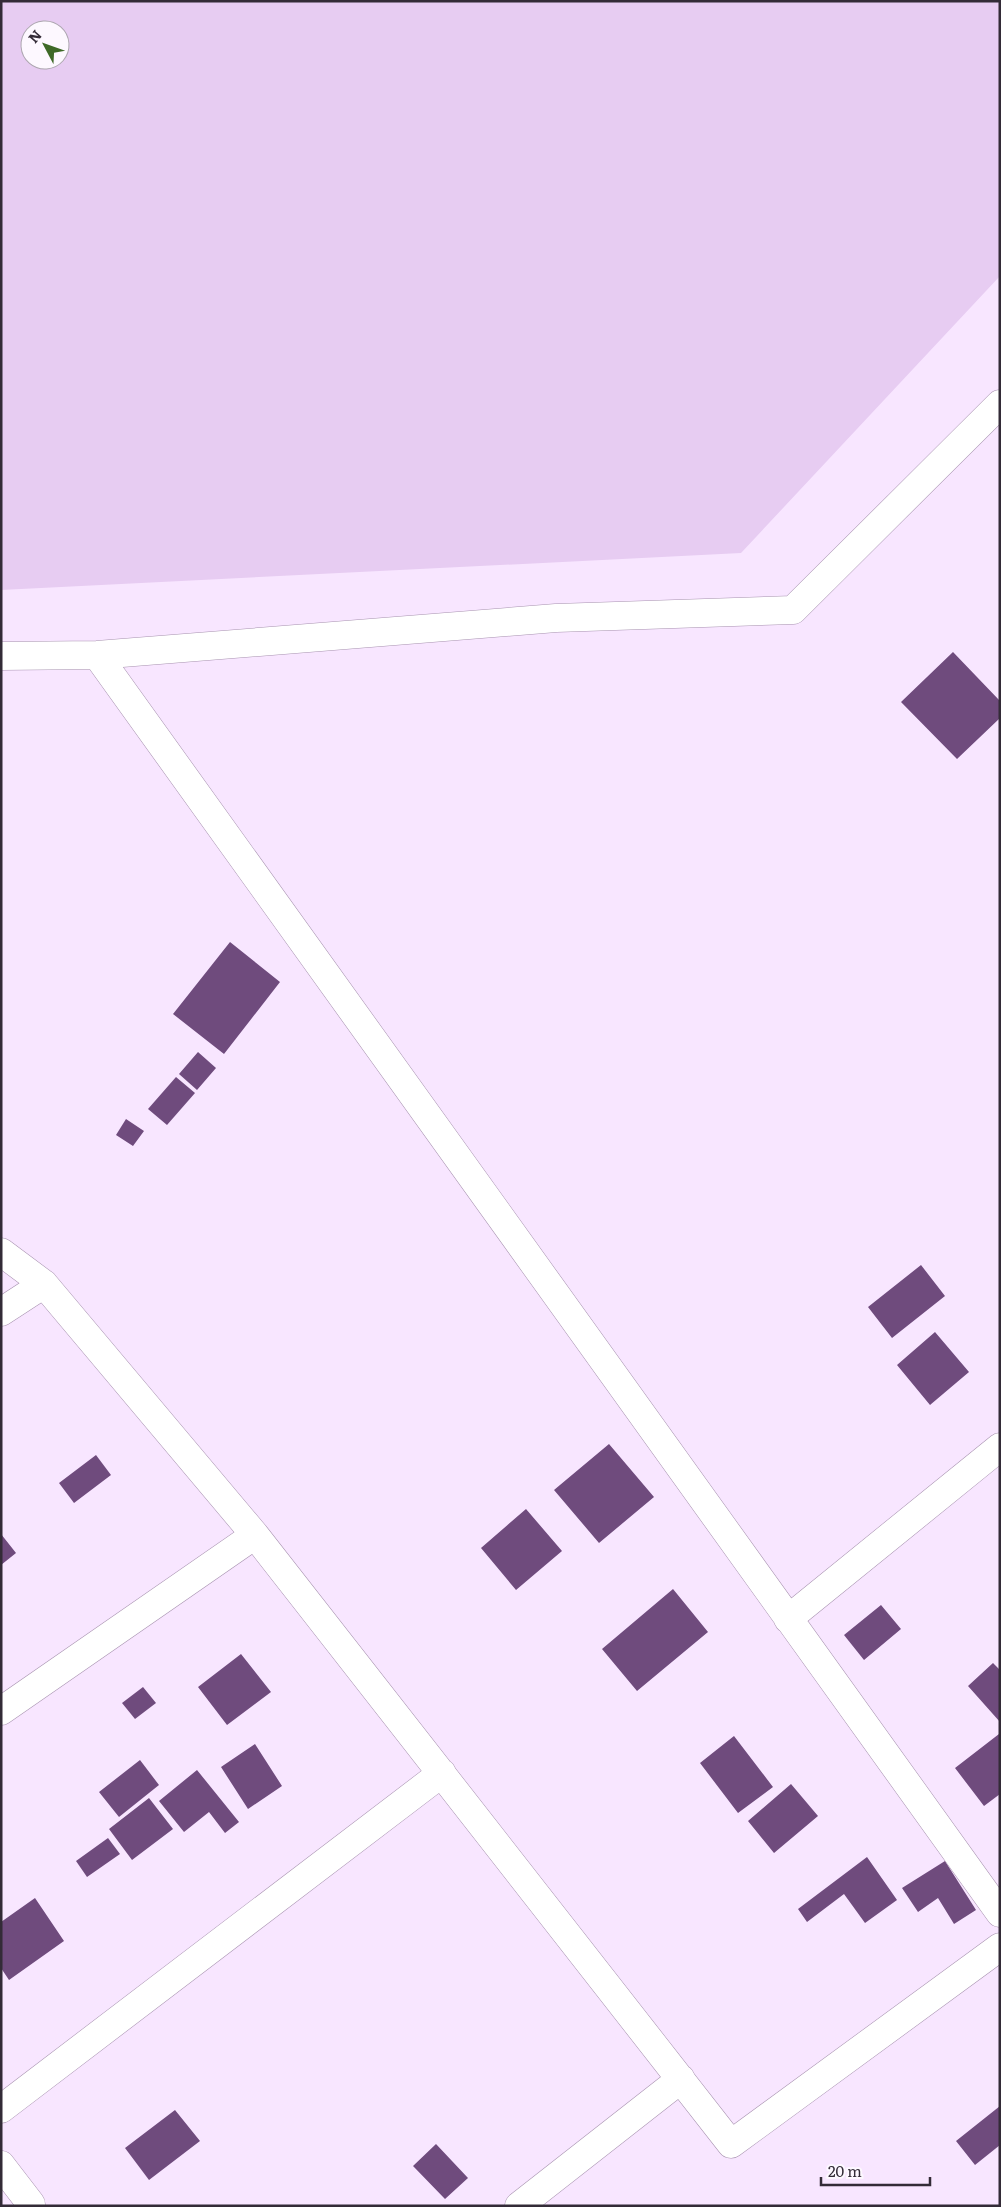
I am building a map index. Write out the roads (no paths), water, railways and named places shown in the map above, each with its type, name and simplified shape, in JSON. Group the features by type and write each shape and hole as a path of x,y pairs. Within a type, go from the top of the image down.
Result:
{"street":[{"path":"1,656 97,656 556,618 793,610 1000,404"},
{"path":"97,656 1000,1913"},
{"path":"1,1252 44,1284 255,1535 732,2144 1000,1947"},
{"path":"1,1312 44,1284"},
{"path":"788,1618 1000,1447"},
{"path":"1,1711 255,1535"},
{"path":"1,2109 442,1773"},
{"path":"519,2206 681,2079"},
{"path":"1,2165 31,2204 29,2206"}]}
